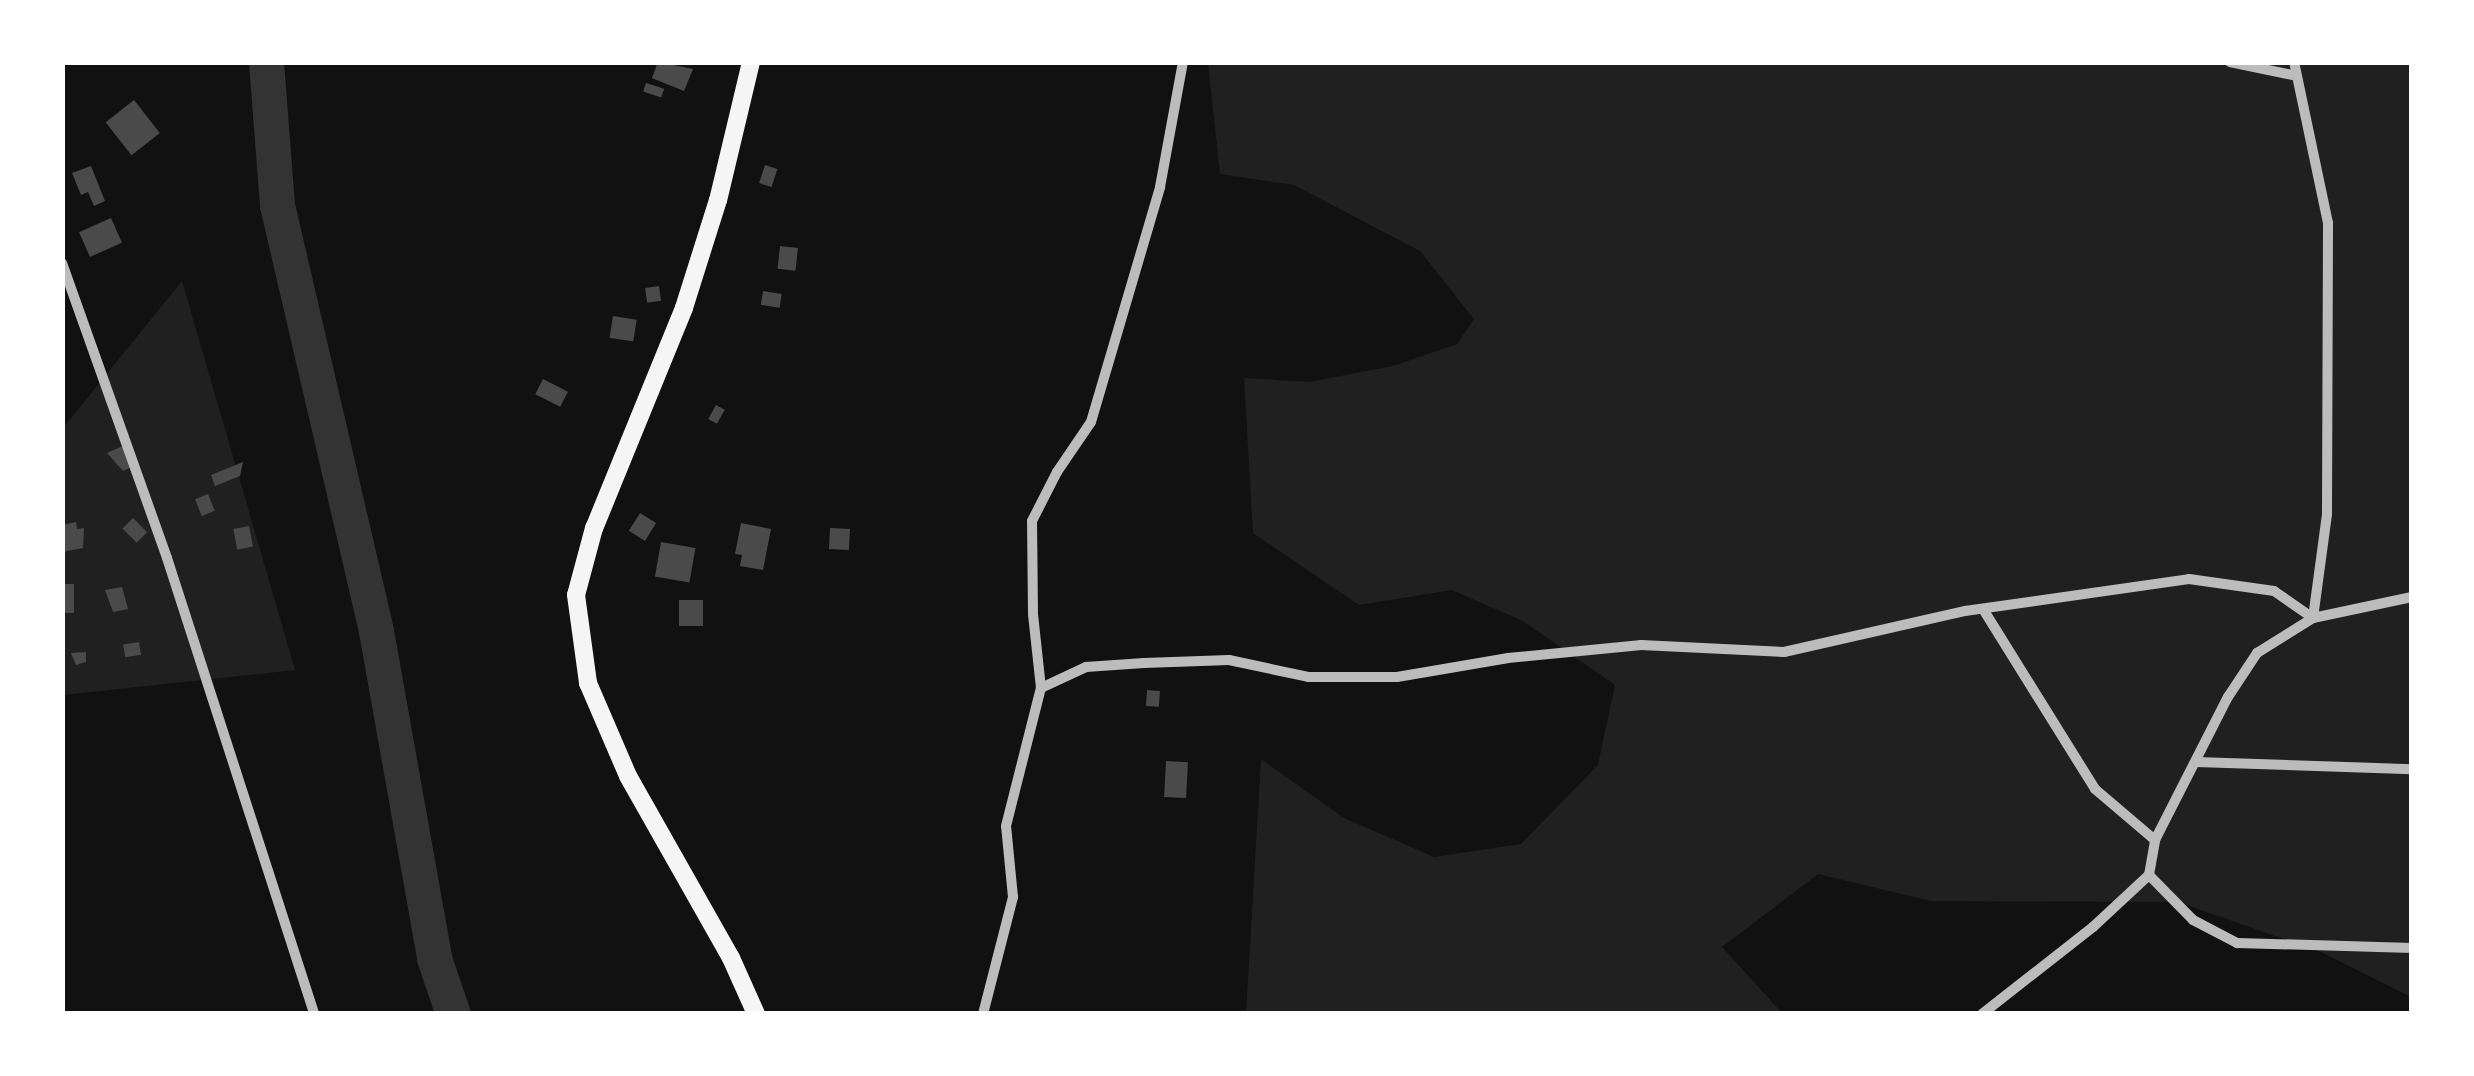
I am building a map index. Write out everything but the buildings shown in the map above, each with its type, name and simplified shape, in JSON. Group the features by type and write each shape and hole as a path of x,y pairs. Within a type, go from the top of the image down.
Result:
{"main road":[{"path":"752,62 718,200 684,308 594,528 576,595 588,683 628,776 731,958 756,1014"}],"street":[{"path":"982,1014 1013,896 1006,826 1041,688 1033,614 1032,520 1057,472 1092,422 1160,188 1183,62"},
{"path":"2230,62 2297,76"},
{"path":"2294,62 2328,223 2327,514 2313,618"},
{"path":"62,262 167,558 314,1014"},
{"path":"1041,688 1086,666 1229,660 1308,677 1397,676 1508,658 1641,645 1784,652 1983,609 2189,580 2274,592 2313,618"},
{"path":"1982,1014 2092,926 2148,875 2155,840 2228,697 2257,653 2313,618 2412,598"},
{"path":"1983,609 2095,788 2155,840"},
{"path":"2196,762 2412,769"},
{"path":"2148,875 2193,920 2238,943 2412,948"}],"shaded area":[{"path":"1208,63 2411,63 2411,997 2321,952 2178,902 1931,901 1818,874 1722,947 1782,1013 1246,1013 1261,759 1344,818 1434,857 1521,844 1598,765 1615,685 1523,621 1452,590 1359,605 1253,533 1244,378 1309,382 1393,366 1457,344 1474,319 1420,251 1294,185 1220,174"},
{"path":"182,281 295,670 63,695 63,428"}],"waterway":[{"path":"266,62 277,205 376,631 434,958 453,1014"}]}
